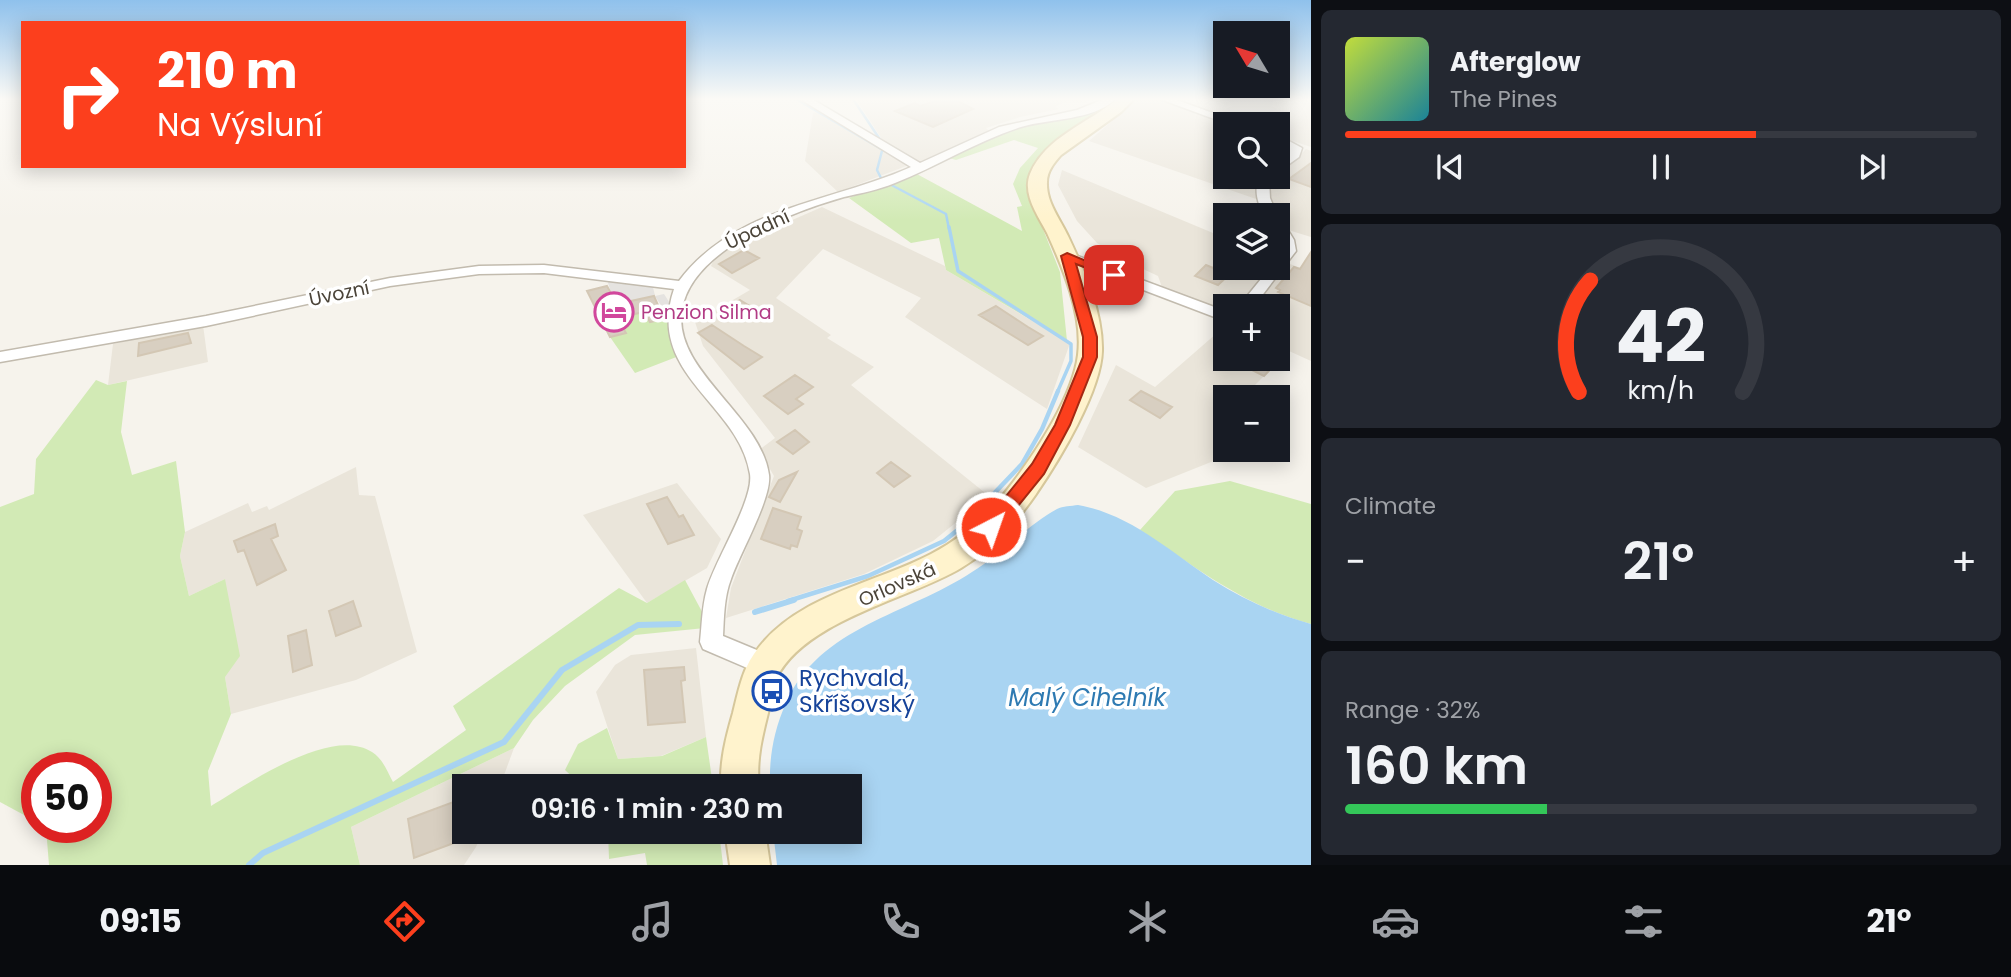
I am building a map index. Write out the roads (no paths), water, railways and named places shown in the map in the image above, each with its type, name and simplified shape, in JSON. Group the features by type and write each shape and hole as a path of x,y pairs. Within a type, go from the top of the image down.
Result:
{"main road":[{"name":"Orlovská","path":"738,774 746,731 766,665 801,628 942,564 991,527 1024,489 1062,425 1090,357 1090,337 1067,256 1038,190 1039,175 1056,152 1074,139"},
{"path":"747,844 750,865"}],"street":[{"path":"873,139 919,167"},
{"name":"Úpadní","path":"681,286 711,253 725,243 836,196 887,182 983,139"},
{"path":"1290,145 1296,148 1295,155 1290,159"},
{"path":"1067,256 1213,311"},
{"name":"Úvozní","path":"0,357 206,321 390,282 479,270 544,269 681,286"},
{"path":"1256,294 1267,280"},
{"path":"681,286 673,313 676,337 686,358 756,454 761,480 717,590 711,642 766,665"}],"water":[{"name":"Malý Cihelník","path":"1078,505 1097,510 1132,525 1213,580 1248,600 1311,624 1311,865 777,865 775,844 862,844 862,774 770,774 771,754 778,723 801,677 820,656 843,639 947,587 993,557 1036,523 1064,507"}],"waterway":[{"path":"865,139 882,150"},
{"path":"880,139 883,144"},
{"path":"882,150 877,170 882,180 946,214 949,229"},
{"path":"949,227 958,271 1071,344 1071,361 1057,393"},
{"path":"788,601 868,576 944,541 965,524 1022,464 1042,429 1058,391"},
{"path":"755,612 794,600"},
{"path":"249,865 263,853 504,742 562,670 638,625 679,624"}],"place":[{"name":"Penzion Silma","path":"614,312"},
{"name":"Rychvald, Skříšovský","path":"772,691"}]}
